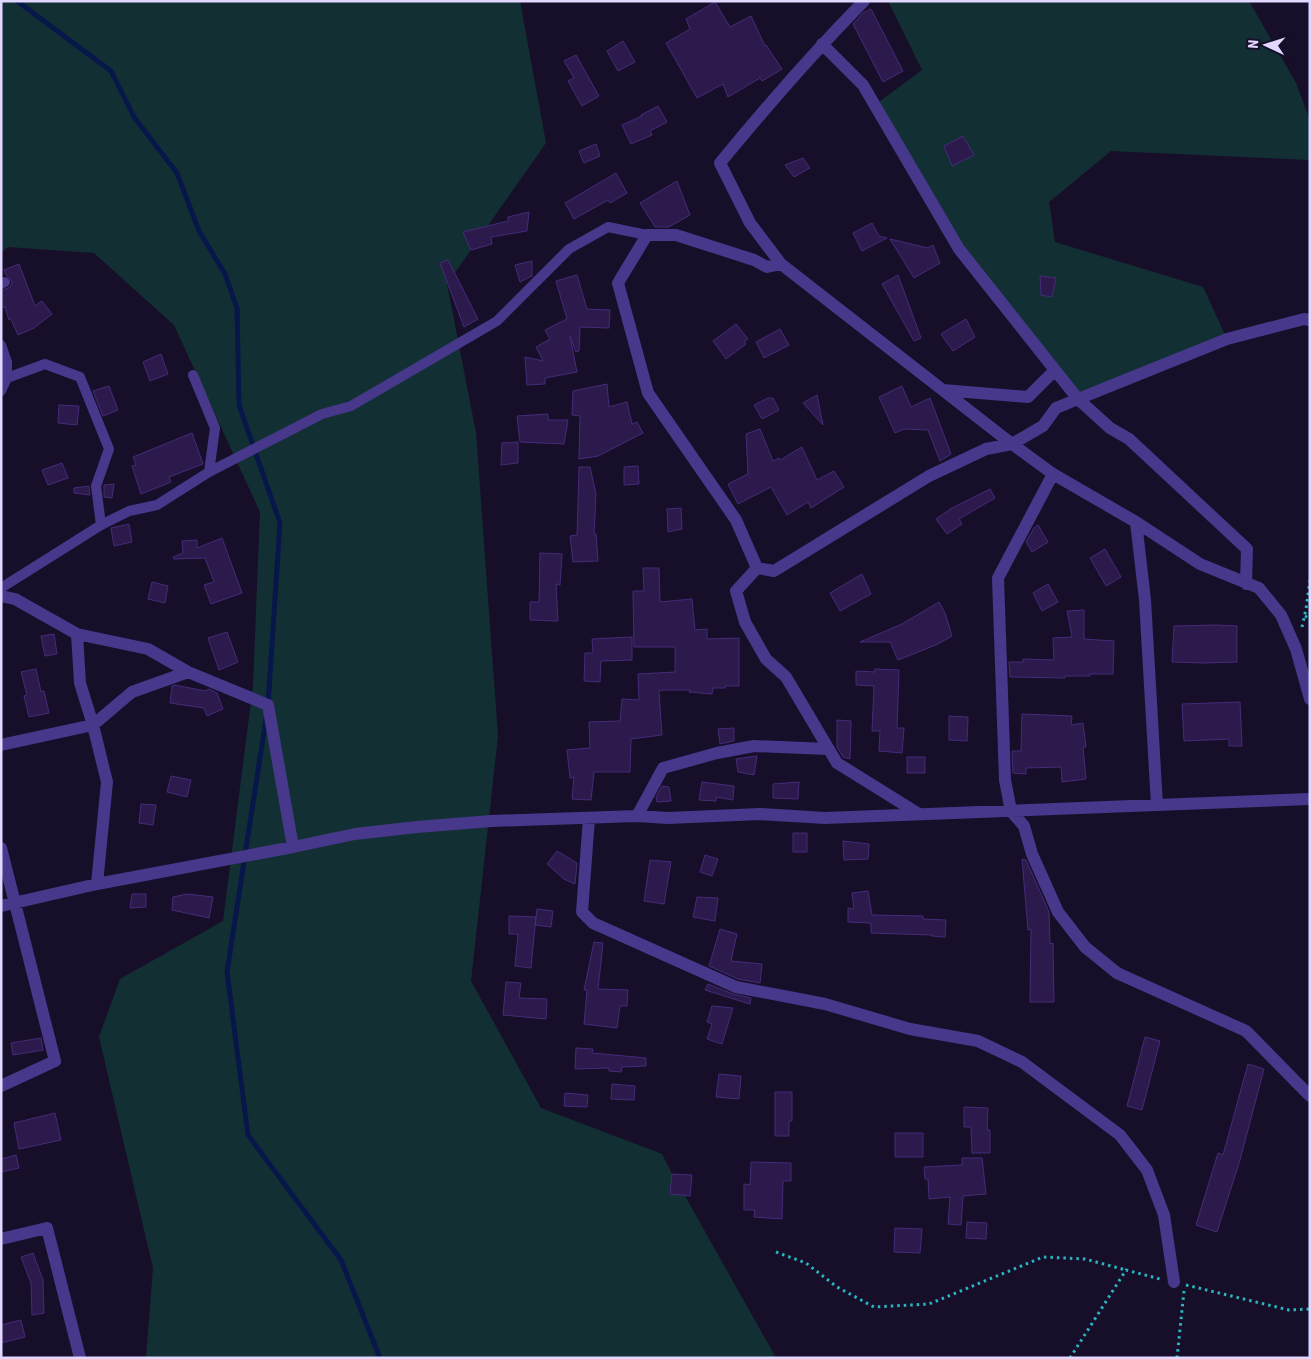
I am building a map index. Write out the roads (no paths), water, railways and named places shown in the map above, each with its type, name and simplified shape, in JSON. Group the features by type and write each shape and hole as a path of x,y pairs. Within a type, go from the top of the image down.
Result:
{"street":[{"path":"864,1 773,98 720,163 750,223 781,264 1053,474 1136,522 1200,564 1259,588 1281,615 1296,649 1310,699"},
{"path":"822,44 863,85 959,249 1078,399 1110,428 1129,439 1248,549 1246,584"},
{"path":"757,568 736,520 648,393 618,283 648,235 676,236 754,260 766,267 781,264"},
{"path":"757,568 774,571 929,476 986,449 1012,444 1042,426 1056,408 1227,339 1304,319 1310,320"},
{"path":"943,390 1028,397 1055,370"},
{"path":"1053,474 998,578 1005,780 1011,811 1024,826 1032,854 1058,912 1085,947 1117,973 1246,1032 1310,1096"},
{"path":"1136,522 1145,600 1157,805"},
{"path":"757,568 736,591 745,622 766,659 786,677 837,763 919,814"},
{"path":"1,596 15,599 77,634 148,649 188,672 268,705 293,847"},
{"path":"77,634 80,683 107,782 97,884"},
{"path":"1,745 93,725 132,692 188,672"},
{"path":"637,816 664,768 717,753 754,746 828,749"},
{"path":"1,906 97,884 355,834 417,827 491,821 637,816 668,818 760,814 825,818 1310,799"},
{"path":"589,818 582,912 593,923 736,986 825,1004 910,1029 978,1041 1022,1062 1120,1135 1148,1170 1164,1215 1180,1283"},
{"path":"1,848 55,1061 1,1086"},
{"path":"1,1238 47,1228 80,1358"}],"lane":[{"path":"1,588 101,525 129,511 157,505 209,472 322,414 351,406 497,321 568,249 608,226 648,235"},
{"path":"1,345 7,362 7,378 1,391"},
{"path":"7,378 45,364 80,377 109,449 96,486 101,525"},
{"path":"193,375 215,428 209,472"}],"waterway":[{"path":"17,1 111,71 134,117 177,173 199,231 225,274 237,308 239,405 280,523 268,705"},
{"path":"266,719 227,972 248,1135 341,1260 380,1358"}]}
